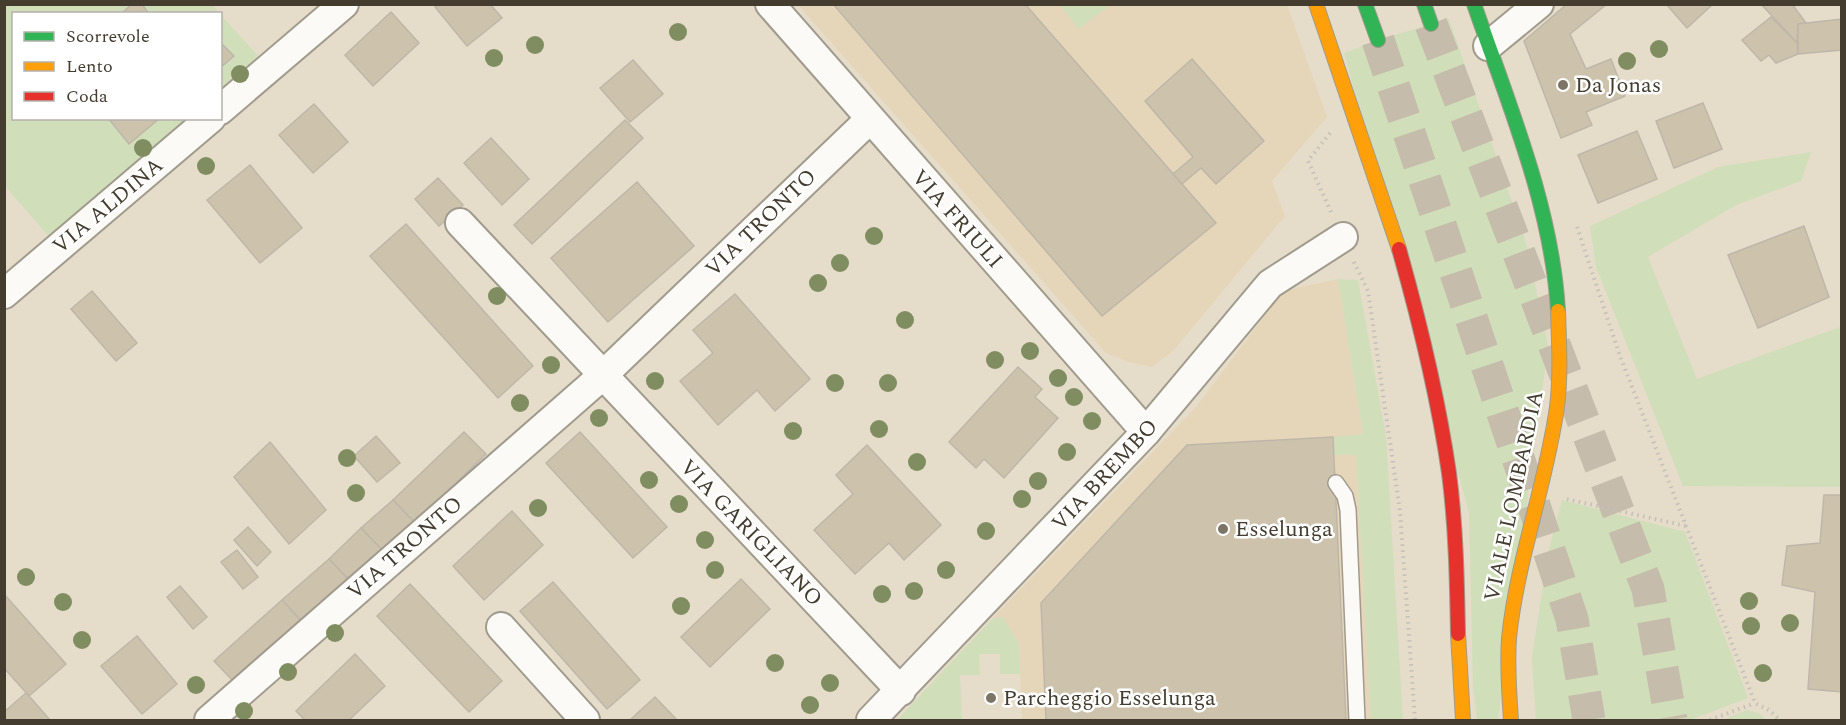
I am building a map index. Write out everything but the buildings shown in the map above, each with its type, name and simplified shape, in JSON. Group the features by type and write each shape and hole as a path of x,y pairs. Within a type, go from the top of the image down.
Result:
{"main road":[{"path":"1316,4 1412,293 1440,422 1449,475 1454,532 1458,666 1463,720"},
{"path":"1365,4 1378,40"},
{"path":"1424,4 1431,24"},
{"name":"VIALE LOMBARDIA","path":"1474,4 1538,196 1557,293 1560,342 1558,393 1507,640 1506,689 1510,720"}],"street":[{"path":"222,108 344,4"},
{"name":"VIA FRIULI","path":"770,4 869,120 1146,432"},
{"path":"1488,46 1539,4"},
{"name":"VIA ALDINA","path":"4,294 209,120"},
{"name":"VIA TRONTO","path":"209,720 602,376 869,120"},
{"path":"459,223 602,376"},
{"name":"VIA BREMBO","path":"871,720 1146,432 1270,284 1343,237"},
{"name":"VIA GARIGLIANO","path":"602,376 901,691"},
{"path":"501,627 585,720"}],"lane":[{"path":"1336,483 1345,496 1348,510 1357,720"}],"path":[{"path":"1335,127 1308,161 1368,291 1400,512 1414,720"},
{"path":"1575,221 1620,356 1755,703 1769,710 1780,720"},
{"path":"1539,493 1687,526"},
{"path":"1710,720 1755,703"}],"shaded area":[{"path":"798,5 1287,5 1327,117 1272,181 1285,216 1174,350 1152,367 1129,362 1106,353"},
{"name":"Esselunga","path":"1338,279 1363,434 1334,454 1356,455 1371,720 1022,720 1019,644 1003,618 992,619 1196,407 1283,291"}],"green space":[{"path":"212,4 218,12 12,12 12,120 193,120 52,240 5,186 4,5"},
{"path":"1059,5 1110,5 1079,29"},
{"path":"222,16 262,60 222,94"},
{"path":"1449,19 1527,246 1548,346 1498,720 1477,720 1473,687 1469,513 1344,53 1378,40"},
{"path":"1811,152 1801,181 1736,205 1648,257 1697,379 1840,327 1841,487 1683,486 1596,267 1590,226 1718,167"},
{"path":"1338,279 1358,280 1386,436 1403,720 1371,720 1356,455 1334,455 1333,437 1363,434"},
{"path":"1562,500 1685,532 1748,698 1690,720 1536,720 1532,657 1544,579 1554,580 1559,560 1547,557"},
{"path":"1003,617 1019,644 1020,674 1000,674 1000,654 979,654 980,675 960,675 962,720 897,720 992,619"},
{"path":"1747,710 1760,714 1765,720 1723,720"}],"tunnel":[{"path":"1431,24 1648,589 1671,720"},
{"path":"1378,40 1572,619 1589,720"}],"traffic: fast":[{"path":"1365,4 1378,40"},
{"path":"1424,4 1431,24"},
{"path":"1474,4 1514,117 1538,194 1554,272 1558,311"}],"traffic: slow":[{"path":"1316,4 1399,249"},
{"path":"1511,720 1509,638 1518,580 1546,465 1557,407 1558,311"},
{"path":"1458,634 1463,720"}],"traffic: jam":[{"path":"1399,249 1428,360 1449,473 1455,534 1458,634"}],"place":[{"name":"Da Jonas","path":"1563,85"},
{"name":"Esselunga","path":"1223,529"},
{"name":"Parcheggio Esselunga","path":"991,698"}]}
